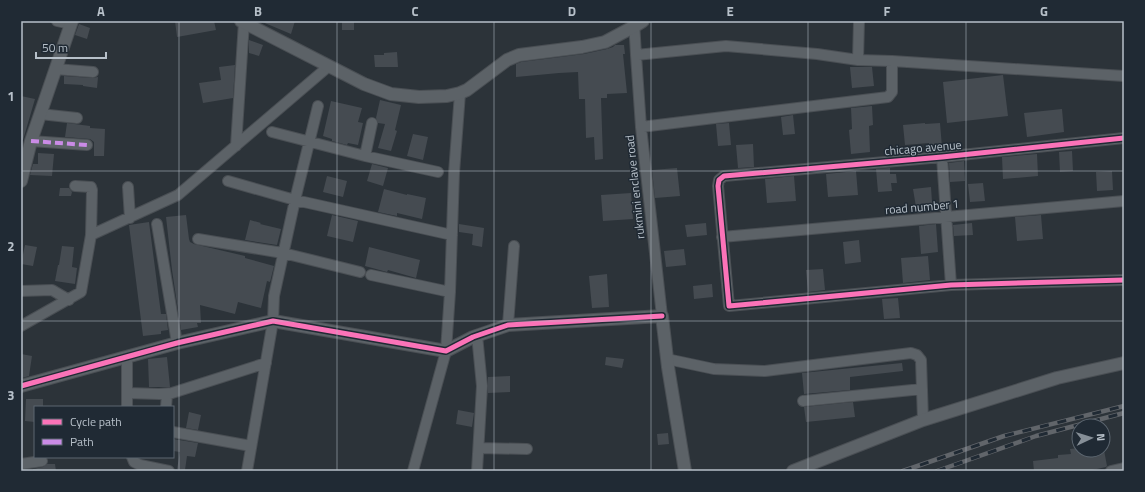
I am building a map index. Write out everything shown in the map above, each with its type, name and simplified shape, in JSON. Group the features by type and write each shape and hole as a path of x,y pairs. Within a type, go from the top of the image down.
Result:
{"street":[{"path":"21,181 31,141 71,22 57,21"},
{"path":"858,60 859,21"},
{"path":"236,146 243,22 364,84 391,94 419,97 460,94 507,60 520,55 582,47 605,42 637,23"},
{"name":"rukmini enclave road","path":"637,23 636,54 641,127 662,316"},
{"path":"636,54 726,46 817,54 858,60 1124,76"},
{"path":"641,127 888,97 892,92 892,61"},
{"path":"91,235 178,195 329,66"},
{"path":"55,69 93,72"},
{"path":"414,471 446,351 460,94"},
{"path":"247,471 273,321 274,296 318,106"},
{"path":"40,114 77,118"},
{"path":"365,156 372,123"},
{"path":"272,132 365,156 438,172"},
{"name":"chicago avenue","path":"722,237 718,186 720,180 724,176 942,157 1124,138"},
{"path":"31,141 87,145"},
{"path":"942,157 951,285"},
{"path":"228,181 295,200 452,235"},
{"path":"21,326 81,292 91,235 92,190 91,187 75,186"},
{"path":"128,187 130,218"},
{"name":"road number 1","path":"722,237 1124,201"},
{"path":"158,224 177,343"},
{"path":"722,237 729,306 951,285 1124,280"},
{"path":"198,239 283,253 360,272"},
{"path":"508,325 514,246"},
{"path":"371,275 450,292"},
{"path":"21,291 52,290 69,300"},
{"path":"21,386 177,343 273,321 446,351 477,335 508,325 662,316 667,359 685,471"},
{"path":"477,335 482,386 477,471"},
{"path":"667,359 714,369 765,371 911,353 917,355 921,360 923,420"},
{"path":"127,357 127,406"},
{"path":"793,471 923,420 1057,378 1124,363"},
{"path":"127,393 172,393 266,364"},
{"path":"803,401 922,389"},
{"path":"166,406 167,394"},
{"path":"174,432 252,446"},
{"path":"478,448 527,449"},
{"path":"132,458 134,462 140,465 169,471"},
{"path":"21,464 42,461"},
{"path":"1111,471 1124,468"}],"building":[{"path":"175,21 214,21 216,30 177,37"},
{"path":"260,21 295,21 291,34"},
{"path":"342,21 354,21 354,30 342,30"},
{"path":"79,24 90,28 87,39 75,35"},
{"path":"249,40 263,45 259,56 249,53"},
{"path":"615,45 624,45 625,54 623,54 627,93 607,94 607,98 601,98 603,159 595,160 594,137 586,138 585,99 579,99 578,72 516,77 516,64 521,62 584,54 607,49"},
{"path":"397,52 398,67 375,67 374,55 384,55 384,53"},
{"path":"235,65 233,98 203,103 199,83 221,80 219,67"},
{"path":"850,67 872,67 874,86 852,88"},
{"path":"1003,75 1008,116 947,123 943,82"},
{"path":"64,76 98,77 97,88 83,85 64,84"},
{"path":"21,96 35,99 23,140 21,140"},
{"path":"380,100 401,105 395,130 397,131 391,151 378,148 385,124 378,123 376,118"},
{"path":"331,101 362,108 358,122 363,123 358,145 348,143 347,145 332,141 332,139 323,136"},
{"path":"872,106 873,125 869,126 870,152 851,154 849,130 852,129 851,108"},
{"path":"1062,109 1064,132 1027,137 1024,113"},
{"path":"793,115 795,134 783,135 781,117"},
{"path":"67,123 90,126 90,128 105,129 104,156 94,156 94,142 90,139 65,137"},
{"path":"729,123 731,145 718,146 716,124"},
{"path":"940,123 942,147 929,148 929,143 905,145 903,125"},
{"path":"413,134 428,137 423,160 407,156"},
{"path":"753,144 754,167 738,168 736,145"},
{"path":"1072,151 1073,171 1060,172 1059,152"},
{"path":"38,153 54,154 52,176 30,175 33,164 38,164"},
{"path":"1037,154 1038,176 1003,179 1002,157"},
{"path":"964,161 965,181 950,182 949,163"},
{"path":"372,164 388,168 383,186 367,181"},
{"path":"677,168 680,196 655,198 652,170"},
{"path":"890,168 890,174 896,174 897,183 891,183 892,191 878,192 876,169"},
{"path":"856,171 858,195 828,197 826,174"},
{"path":"1112,171 1113,190 1097,191 1096,172"},
{"path":"327,176 347,181 343,197 323,192"},
{"path":"794,176 796,201 767,203 765,179"},
{"path":"983,183 985,201 970,202 968,184"},
{"path":"931,187 932,202 937,202 938,211 917,213 913,189"},
{"path":"60,188 69,188 72,192 71,196 59,196"},
{"path":"384,189 426,198 422,219 397,213 397,216 378,212"},
{"path":"631,193 633,219 603,221 601,195"},
{"path":"186,215 190,242 245,256 245,258 274,266 270,282 267,281 261,308 238,302 235,314 200,305 201,323 197,323 198,327 181,330 166,217"},
{"path":"332,215 358,221 353,242 327,236"},
{"path":"1041,215 1043,239 1017,241 1015,217"},
{"path":"250,220 281,229 277,245 245,240"},
{"path":"149,222 161,314 166,314 168,330 161,331 161,334 143,336 129,225"},
{"path":"706,223 707,235 687,237 685,225"},
{"path":"972,223 973,235 954,236 953,225"},
{"path":"459,224 484,228 482,247 472,245 473,234 459,232"},
{"path":"936,224 938,252 921,254 919,226"},
{"path":"859,240 861,262 845,264 843,242"},
{"path":"25,245 37,247 33,266 21,264"},
{"path":"62,246 74,247 72,267 77,268 75,284 55,281"},
{"path":"369,247 420,260 416,278 388,270 387,272 365,266"},
{"path":"684,249 686,265 666,267 664,251"},
{"path":"928,256 930,280 903,283 901,258"},
{"path":"823,269 825,290 808,292 806,270"},
{"path":"607,274 609,307 592,308 589,276"},
{"path":"712,284 713,297 694,299 693,286"},
{"path":"898,298 900,318 884,319 882,299"},
{"path":"21,354 32,356 29,376 22,378"},
{"path":"167,357 170,387 149,387 148,359"},
{"path":"606,357 624,359 622,368 605,365"},
{"path":"902,363 903,371 850,377 850,390 804,394 802,373"},
{"path":"510,376 510,392 488,393 488,377"},
{"path":"26,399 43,399 43,406 34,406 34,422 25,421"},
{"path":"853,402 855,417 806,422 804,407"},
{"path":"458,410 474,413 472,427 456,424"},
{"path":"189,412 201,415 198,430 186,428"},
{"path":"668,433 669,444 658,445 657,434"},
{"path":"174,439 198,443 195,457 187,456 185,470 177,469 180,452 174,451"},
{"path":"1071,454 1071,458 1106,458 1107,466 1088,471 1034,471 1033,461 1058,458 1058,455"},
{"path":"47,464 55,464 56,471 33,471 33,469 43,467"}],"railway":[{"path":"903,471 1004,436 1124,406"},
{"path":"937,471 1036,436 1124,413"}],"marked path":[{"path":"31,141 87,145"}],"cycle path":[{"path":"1124,138 942,157 724,176 719,180 718,186 729,306 951,285 1124,280"},
{"path":"21,386 177,343 273,321 446,351 473,337 508,325 662,316"}]}
